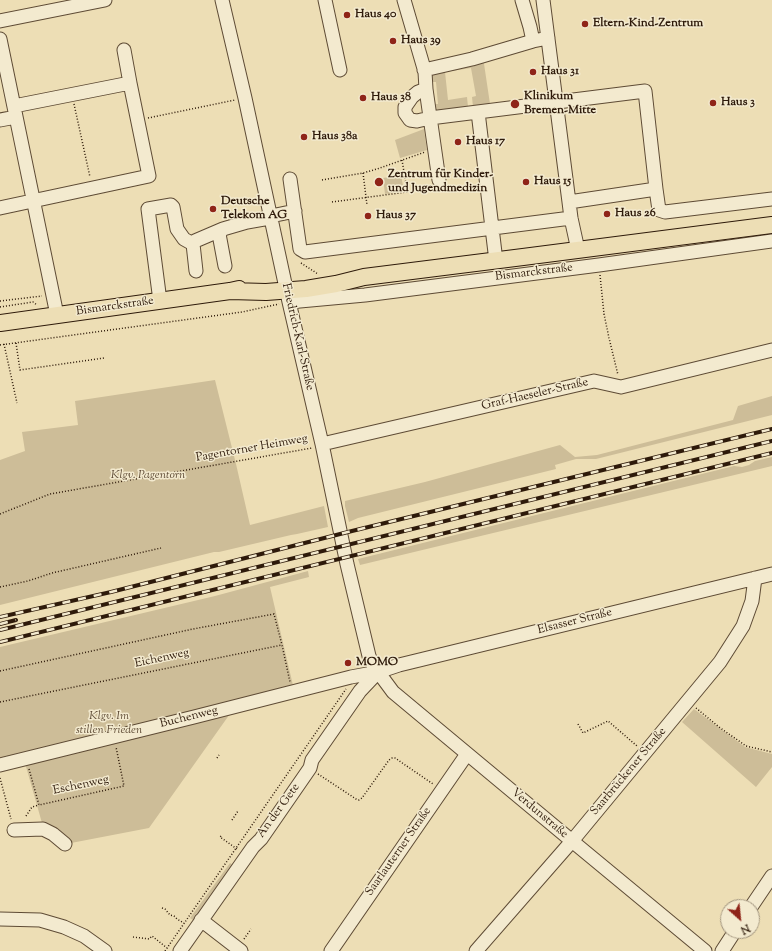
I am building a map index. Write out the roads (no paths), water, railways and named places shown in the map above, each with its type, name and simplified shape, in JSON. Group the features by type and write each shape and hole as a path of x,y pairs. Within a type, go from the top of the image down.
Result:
{"main road":[{"name":"Bismarckstraße","path":"0,322 230,292 262,284 289,294 336,276 364,277 772,224"}],"street":[{"path":"0,21 105,0"},
{"name":"Friedrich-Karl-Straße","path":"222,0 289,294 347,564 369,656 378,672"},
{"path":"324,0 340,70"},
{"path":"404,0 424,70 439,180"},
{"path":"522,0 533,41"},
{"path":"543,0 571,218 578,250"},
{"path":"424,70 548,38"},
{"path":"0,40 57,315"},
{"path":"0,208 149,176 124,50"},
{"path":"0,120 15,112 130,83"},
{"path":"426,89 418,92 412,97 405,107 405,113 410,120 416,122 430,118 645,91 659,210 665,212 772,199"},
{"path":"478,112 496,261"},
{"path":"290,179 300,249 305,252 571,218"},
{"path":"569,202 656,189"},
{"path":"160,301 148,209 171,205 174,207 177,229 184,239 193,244"},
{"path":"193,244 195,241 223,229 295,211"},
{"path":"223,229 219,234 225,266"},
{"path":"277,244 299,239"},
{"name":"Bismarckstraße","path":"289,294 365,295 772,241"},
{"path":"193,244 196,271"},
{"name":"Graf-Haeseler-Straße","path":"322,444 594,381 621,386 772,350"},
{"name":"Elsasser Straße","path":"378,672 399,665 772,574"},
{"name":"Saarbrückener Straße","path":"476,951 572,841 720,662 743,626 752,601 755,578"},
{"name":"Buchenweg","path":"0,765 355,676 378,672"},
{"name":"Verdunstraße","path":"378,672 393,692 705,951"},
{"name":"An der Gete","path":"180,951 201,920 241,852 253,846 261,839 310,768 312,760 360,690 378,672"},
{"name":"Saarlauterner Straße","path":"331,951 467,754"},
{"path":"13,826 43,829 53,834 65,844"},
{"path":"756,899 772,876"},
{"path":"0,919 40,920 64,926 84,936 105,951"},
{"path":"201,920 240,951"},
{"path":"722,951 730,939"}],"railway":[{"path":"0,617 111,592 352,531 772,429"},
{"path":"0,630 772,441"},
{"path":"0,642 772,453"},
{"path":"0,624 16,620"}],"place":[{"name":"Haus 40","path":"347,15"},
{"name":"Eltern-Kind-Zentrum","path":"585,24"},
{"name":"Haus 39","path":"393,41"},
{"name":"Haus 31","path":"533,72"},
{"name":"Haus 38","path":"363,98"},
{"name":"Haus 3","path":"713,103"},
{"name":"Klinikum Bremen-Mitte","path":"515,104"},
{"name":"Haus 38a","path":"304,137"},
{"name":"Haus 17","path":"458,142"},
{"name":"Zentrum für Kinder- und Jugendmedizin","path":"379,182"},
{"name":"Haus 15","path":"526,182"},
{"name":"Deutsche Telekom AG","path":"213,209"},
{"name":"Haus 26","path":"607,214"},
{"name":"Haus 37","path":"368,216"},
{"name":"MOMO","path":"348,663"}],"park label":[{"name":"Klgv. Pagentorn","path":"148,476"},
{"name":"Klgv. Im stillen Frieden","path":"109,724"}]}
